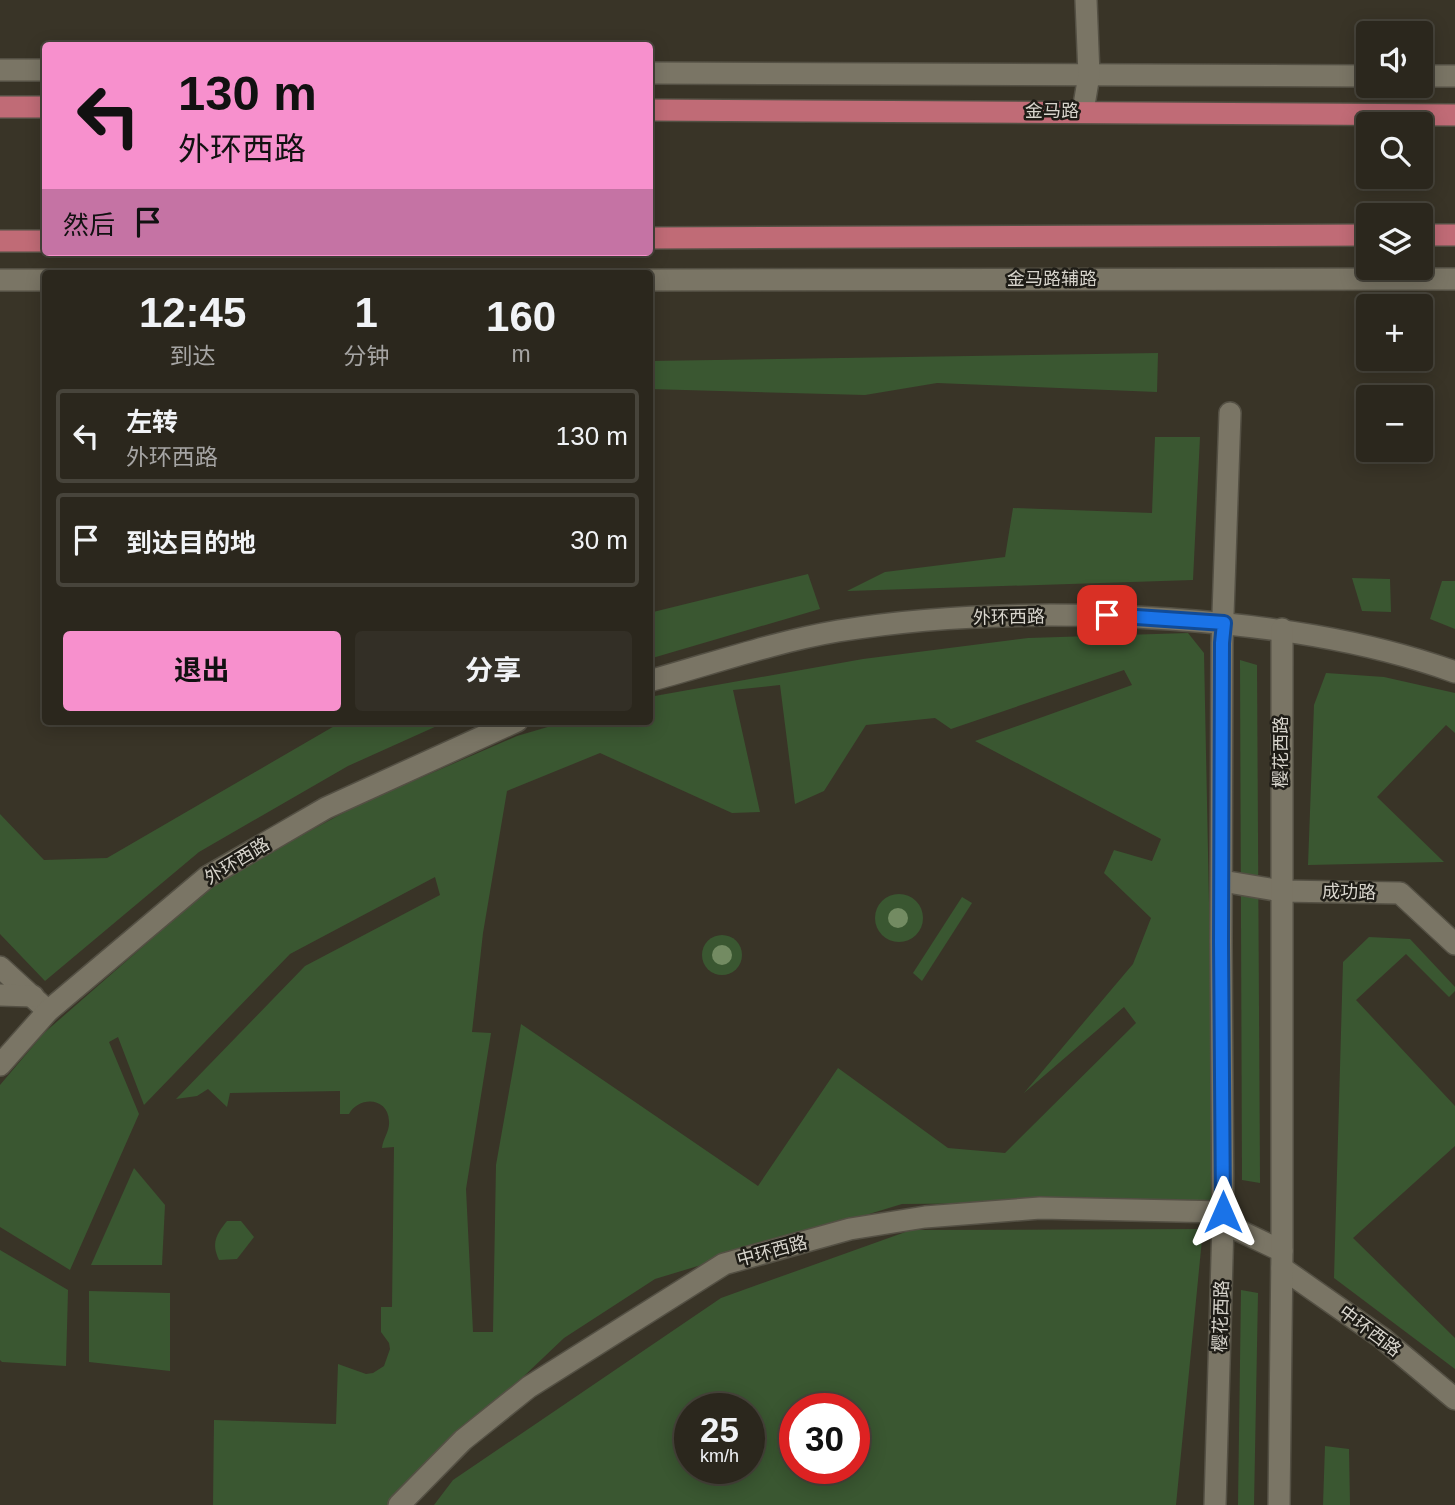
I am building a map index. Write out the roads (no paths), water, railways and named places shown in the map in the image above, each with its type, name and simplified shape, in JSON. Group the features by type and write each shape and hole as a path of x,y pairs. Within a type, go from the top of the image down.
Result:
{"main road":[{"path":"0,107 42,107"},
{"name":"金马路","path":"653,110 1455,115"},
{"path":"653,238 1356,235"},
{"path":"1433,235 1455,235"},
{"path":"0,241 42,241"}],"street":[{"path":"1083,111 1088,75 1086,0"},
{"path":"0,69 42,70"},
{"path":"653,73 1356,76"},
{"path":"1433,76 1455,76"},
{"name":"金马路辅路","path":"653,279 1455,279"},
{"path":"0,280 42,280"},
{"name":"樱花西路","path":"1215,1505 1223,1218 1222,643 1230,413"},
{"name":"外环西路","path":"653,680 837,632 982,616 1107,615 1282,629 1359,645 1455,672"},
{"name":"樱花西路","path":"1279,1505 1282,1260 1282,629"},
{"name":"外环西路","path":"0,1065 41,1004 207,877 327,808 508,725"},
{"name":"成功路","path":"1223,881 1281,891 1400,893 1455,944"},
{"path":"0,967 41,1004"},
{"path":"0,995 41,1004"},
{"name":"中环西路","path":"399,1505 463,1440 529,1387 724,1264 850,1229 925,1217 1040,1208 1223,1218 1382,1338 1455,1399"}]}
